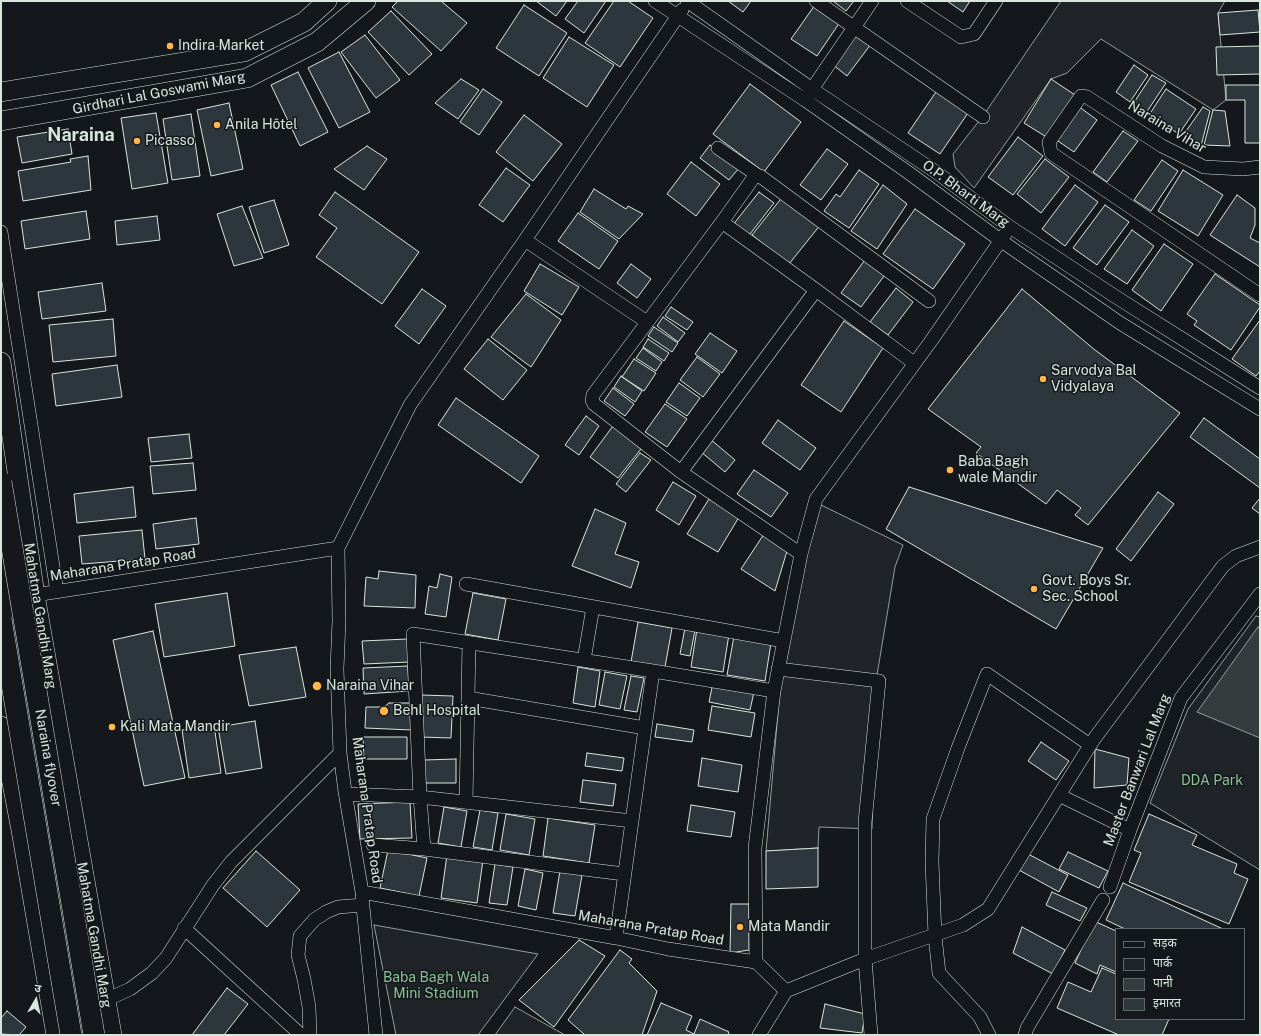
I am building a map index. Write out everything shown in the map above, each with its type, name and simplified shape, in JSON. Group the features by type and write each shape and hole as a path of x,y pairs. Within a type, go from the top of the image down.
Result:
{"main road":[{"name":"Girdhari Lal Goswami Marg","path":"1,92 244,52 304,22 327,1"},
{"name":"Girdhari Lal Goswami Marg","path":"1,121 247,78 317,42 366,1"},
{"name":"Mahatma Gandhi Marg","path":"1,362 36,595 112,1035"},
{"name":"Naraina flyover","path":"1,482 94,1035"},
{"name":"Naraina flyover","path":"1,619 71,1035"},
{"path":"1,726 16,800 56,1035"},
{"path":"16,800 34,792 69,787"}],"street":[{"name":"O.P. Bharti Marg","path":"654,1 804,100 909,173 1000,240 1120,323 1260,410"},
{"name":"O.P. Bharti Marg","path":"687,1 812,89 936,172 1010,227 1116,297 1260,388"},
{"path":"338,548 410,405 678,17 687,1"},
{"path":"816,1 983,116"},
{"path":"804,100 872,1"},
{"path":"907,1 961,37 974,34 996,1"},
{"name":"Naraina Vihar","path":"1260,167 1243,169 1204,168 1162,146 1087,97 1081,96 1049,142 1051,153 1260,294"},
{"path":"718,148 757,176 764,178 929,301"},
{"path":"757,176 754,177 593,395 592,400 596,407 681,472 801,554"},
{"path":"722,222 914,363"},
{"path":"786,991 756,962 755,848 774,691 801,554 816,499 935,335 1010,227"},
{"path":"1,232 57,592"},
{"path":"525,240 647,322"},
{"path":"681,472 816,290"},
{"path":"759,1035 786,991 865,959 935,936 963,925 988,909 1090,745 1223,566 1236,556 1260,547"},
{"name":"Maharana Pratap Road","path":"36,595 338,548 339,621 337,669 340,754 362,892 616,938 668,949 756,962"},
{"path":"466,584 784,641"},
{"name":"Master Banwari Lal Marg","path":"1110,887 1130,830 1181,698 1260,594"},
{"path":"584,660 593,607"},
{"path":"424,849 420,797 413,634 774,691"},
{"path":"466,802 469,643"},
{"path":"778,669 879,681 865,822 865,959 871,1035"},
{"path":"616,938 653,671"},
{"path":"989,1035 980,1017 939,973 935,936 932,862 933,819 958,748 987,674 1090,745"},
{"path":"468,698 645,728"},
{"path":"106,1000 130,989 152,973 166,958 213,885 231,862 340,754"},
{"path":"346,794 420,797 632,822"},
{"path":"1059,795 1130,830"},
{"path":"373,845 424,849 624,874"},
{"path":"362,892 376,1035"},
{"path":"1024,1035 1103,900"},
{"path":"310,1035 309,1007 298,955 300,936 314,920 326,912 338,907 363,906"},
{"path":"184,928 301,1035"}],"green space":[{"path":"1061,1 1225,1 1218,13 1226,100 1213,110 1101,39 1067,73 1051,79 974,188 955,167 953,154 983,116"},
{"path":"821,505 903,545 895,567 875,687 872,829 819,827 818,848 766,851 780,690 803,555"},
{"name":"DDA Park","path":"1256,616 1260,617 1260,870 1150,803 1188,709"},
{"name":"Baba Bagh Wala Mini Stadium","path":"374,925 538,954 478,1035 396,1035"},
{"path":"515,1007 565,1035 495,1035"}],"water":[{"path":"1258,627 1260,628 1260,738 1197,712"}],"building":[{"path":"398,1 441,1 467,23 441,51 392,7"},
{"path":"536,1 567,1 556,16"},
{"path":"578,1 606,1 584,33 565,19"},
{"path":"614,1 628,1 653,18 620,67 585,43"},
{"path":"728,1 751,1 743,12"},
{"path":"833,1 854,1 846,11"},
{"path":"947,1 970,1 963,12"},
{"path":"524,5 567,33 539,76 496,48"},
{"path":"815,5 840,22 817,56 791,39"},
{"path":"1258,10 1260,32 1220,35 1218,13"},
{"path":"391,11 432,54 409,75 368,32"},
{"path":"857,33 871,44 847,76 832,64"},
{"path":"365,35 400,80 376,98 341,52"},
{"path":"569,37 614,65 587,107 543,78"},
{"path":"1260,46 1260,74 1217,75 1216,47"},
{"path":"339,52 370,112 339,128 308,68"},
{"path":"1134,65 1148,75 1130,102 1116,92"},
{"path":"298,72 328,132 300,146 271,85"},
{"path":"1152,75 1166,83 1146,113 1133,104"},
{"path":"461,79 479,90 458,119 435,103"},
{"path":"1051,79 1075,95 1048,138 1024,123"},
{"path":"750,84 801,122 764,172 713,134"},
{"path":"1226,85 1260,85 1260,143 1245,143 1245,100 1226,100"},
{"path":"483,89 502,102 479,135 460,122"},
{"path":"938,89 970,110 940,154 908,133"},
{"path":"1166,89 1196,109 1179,134 1149,115"},
{"path":"229,103 243,169 211,176 197,110"},
{"path":"1078,106 1097,120 1074,152 1055,139"},
{"path":"1203,107 1210,111 1201,146 1184,134"},
{"path":"1213,110 1225,111 1230,146 1204,145"},
{"path":"156,113 168,183 132,189 121,118"},
{"path":"191,114 200,176 172,180 163,119"},
{"path":"524,115 562,144 533,181 496,152"},
{"path":"68,129 72,154 22,163 17,137"},
{"path":"1123,131 1138,141 1107,182 1093,172"},
{"path":"1018,137 1043,156 1013,195 988,177"},
{"path":"710,145 739,168 729,180 700,158"},
{"path":"367,146 387,159 364,190 334,169"},
{"path":"827,149 848,164 821,200 800,185"},
{"path":"88,156 91,190 23,201 18,171 71,162 70,159"},
{"path":"1045,159 1069,177 1041,213 1017,194"},
{"path":"1162,160 1178,171 1151,211 1134,200"},
{"path":"691,162 720,184 696,216 667,194"},
{"path":"506,168 530,185 503,222 479,205"},
{"path":"859,170 879,184 849,228 824,211 836,194 840,197"},
{"path":"1183,170 1223,195 1198,236 1158,211"},
{"path":"883,185 907,204 877,249 851,231"},
{"path":"1075,185 1098,202 1065,246 1042,229"},
{"path":"594,189 626,209 628,206 643,214 619,239 580,212"},
{"path":"335,192 419,252 382,304 316,257 337,228 319,215"},
{"path":"759,192 774,203 747,238 732,226"},
{"path":"784,195 821,224 789,264 752,235"},
{"path":"1237,195 1255,208 1255,225 1250,238 1260,243 1260,267 1210,235"},
{"path":"274,200 289,245 264,253 249,207"},
{"path":"1105,205 1129,222 1097,265 1073,248"},
{"path":"242,206 263,258 234,266 217,214"},
{"path":"915,209 965,244 933,289 883,254"},
{"path":"86,211 90,239 25,249 21,221"},
{"path":"578,213 618,241 599,269 558,241"},
{"path":"157,216 160,240 117,245 115,221"},
{"path":"1132,230 1154,246 1127,284 1104,269"},
{"path":"1164,244 1193,264 1161,311 1132,290"},
{"path":"867,257 887,272 861,307 841,293"},
{"path":"540,264 579,287 562,315 524,291"},
{"path":"631,264 651,279 637,298 617,283"},
{"path":"1215,274 1260,305 1231,350 1194,325 1197,321 1187,314"},
{"path":"102,283 106,311 42,319 38,292"},
{"path":"896,288 913,302 888,335 870,322"},
{"path":"422,289 446,306 419,344 395,326"},
{"name":"Sarvodya Bal Vidyalaya","path":"1022,289 1095,350 1180,413 1088,525 1075,515 1081,508 1057,490 1046,504 976,453 981,447 928,409"},
{"path":"526,294 561,320 531,367 491,337"},
{"path":"671,307 693,322 687,330 665,316"},
{"path":"663,317 685,333 678,342 657,326"},
{"path":"113,319 116,356 53,362 49,325"},
{"path":"1260,320 1260,371 1256,376 1232,359"},
{"path":"844,321 883,348 841,412 801,385"},
{"path":"654,327 678,343 672,352 648,336"},
{"path":"710,333 737,351 722,373 695,354"},
{"path":"488,339 527,370 503,400 464,369"},
{"path":"648,339 669,353 664,361 643,347"},
{"path":"643,348 662,362 656,371 636,358"},
{"path":"697,357 720,374 703,397 680,380"},
{"path":"634,359 656,373 644,391 622,377"},
{"path":"117,365 122,397 56,406 52,374"},
{"path":"621,376 642,391 635,402 614,387"},
{"path":"679,383 700,398 687,416 666,402"},
{"path":"613,388 634,404 625,416 604,401"},
{"path":"456,398 539,456 521,483 438,425"},
{"path":"665,404 687,419 667,447 645,432"},
{"path":"586,416 599,426 579,455 565,445"},
{"path":"1204,418 1260,459 1260,488 1190,437"},
{"path":"778,420 816,448 800,470 762,443"},
{"path":"613,426 641,449 618,478 590,457"},
{"path":"189,434 192,458 151,462 148,438"},
{"path":"710,439 735,460 725,472 700,451"},
{"path":"640,453 651,460 626,492 616,484"},
{"path":"193,463 196,490 153,494 150,466"},
{"path":"754,470 788,493 771,517 737,494"},
{"path":"673,482 696,496 679,525 656,510"},
{"path":"133,487 136,517 77,523 74,494"},
{"name":"Govt. Boys Sr. Sec. School","path":"909,487 1103,548 1056,629 886,529"},
{"path":"1158,492 1174,504 1131,561 1116,549"},
{"path":"1260,498 1260,514 1252,508"},
{"path":"709,499 739,517 718,552 687,534"},
{"path":"595,509 626,523 615,554 639,562 631,588 572,566"},
{"path":"196,518 199,544 156,549 153,524"},
{"path":"142,530 145,559 82,564 79,536"},
{"path":"764,534 787,551 775,591 741,569"},
{"path":"379,571 416,575 415,608 364,606 366,577 378,579"},
{"path":"440,574 452,577 446,617 425,614 429,586 437,588"},
{"path":"227,593 235,646 164,657 155,604"},
{"path":"473,593 506,599 498,640 465,634"},
{"path":"638,622 672,628 665,667 631,662"},
{"path":"685,628 695,630 690,656 680,654"},
{"path":"697,629 729,634 723,672 691,667"},
{"path":"153,631 185,778 144,786 113,640"},
{"path":"734,636 771,643 765,681 727,675"},
{"path":"408,639 409,662 364,664 362,641"},
{"path":"296,647 306,697 249,706 239,655"},
{"path":"408,666 409,691 364,694 363,668"},
{"path":"578,667 600,671 595,707 573,703"},
{"path":"605,672 627,676 620,709 599,705"},
{"path":"631,676 644,678 637,712 624,710"},
{"path":"713,683 754,692 750,710 709,702"},
{"path":"421,695 453,696 451,738 420,737"},
{"path":"389,703 413,703 412,730 365,728 366,707 384,707"},
{"path":"712,706 755,713 751,737 708,730"},
{"path":"255,721 262,768 226,774 218,727"},
{"path":"657,724 694,730 692,742 655,737"},
{"path":"214,725 221,773 189,778 182,730"},
{"path":"363,737 407,737 407,759 364,759"},
{"path":"1041,742 1069,761 1056,780 1028,761"},
{"path":"1095,749 1129,758 1127,785 1094,788"},
{"path":"587,753 624,758 622,771 585,766"},
{"path":"702,758 742,765 738,792 698,786"},
{"path":"456,759 456,783 425,783 424,760"},
{"path":"583,780 616,784 613,806 580,802"},
{"path":"410,802 412,838 360,839 358,804"},
{"path":"691,805 735,812 731,837 687,831"},
{"path":"444,807 467,811 461,847 438,843"},
{"path":"480,810 498,813 492,850 473,847"},
{"path":"506,814 535,819 529,855 500,850"},
{"path":"1149,814 1197,835 1192,845 1237,864 1234,873 1248,879 1229,924 1129,882 1141,853 1134,850"},
{"path":"548,818 595,825 589,863 543,856"},
{"path":"818,848 818,887 766,889 766,851"},
{"path":"388,850 427,858 419,896 380,888"},
{"path":"256,851 300,890 267,927 223,888"},
{"path":"1068,852 1108,871 1099,888 1059,869"},
{"path":"1028,854 1068,875 1059,892 1019,870"},
{"path":"447,855 483,860 477,903 441,898"},
{"path":"495,864 513,867 507,905 489,903"},
{"path":"525,869 543,873 536,910 518,906"},
{"path":"560,871 582,875 575,916 553,913"},
{"path":"1123,883 1221,928 1123,928 1106,920"},
{"path":"1052,892 1087,908 1080,921 1046,905"},
{"name":"Mata Mandir","path":"731,904 749,904 749,950 730,953"},
{"path":"1094,921 1115,931 1115,972 1100,965 1097,974 1075,963"},
{"path":"1022,927 1065,950 1053,974 1013,953"},
{"path":"579,940 605,956 554,1027 519,1000"},
{"path":"620,950 632,959 629,963 657,991 642,1035 585,1035 568,1020"},
{"path":"1102,968 1115,974 1115,1020 1169,1020 1162,1035 1119,1035 1057,1008 1068,982 1091,992"},
{"path":"227,988 248,1004 224,1035 192,1035"},
{"path":"661,1003 692,1016 686,1030 694,1034 700,1019 729,1032 728,1035 647,1035"},
{"path":"825,1004 865,1014 862,1033 820,1028"},
{"path":"7,1011 26,1027 19,1035 1,1034 1,1018"}],"place":[{"name":"Indira Market","path":"170,46"},
{"name":"Anila Hôtel","path":"217,125"},
{"name":"Picasso","path":"137,141"},
{"name":"Sarvodya Bal Vidyalaya","path":"1043,379"},
{"name":"Baba Bagh wale Mandir","path":"950,470"},
{"name":"Govt. Boys Sr. Sec. School","path":"1034,589"},
{"name":"Naraina Vihar","path":"317,686"},
{"name":"Behl Hospital","path":"384,711"},
{"name":"Kali Mata Mandir","path":"112,727"},
{"name":"Mata Mandir","path":"740,927"}],"district":[{"name":"Naraina","path":"81,135"}]}
